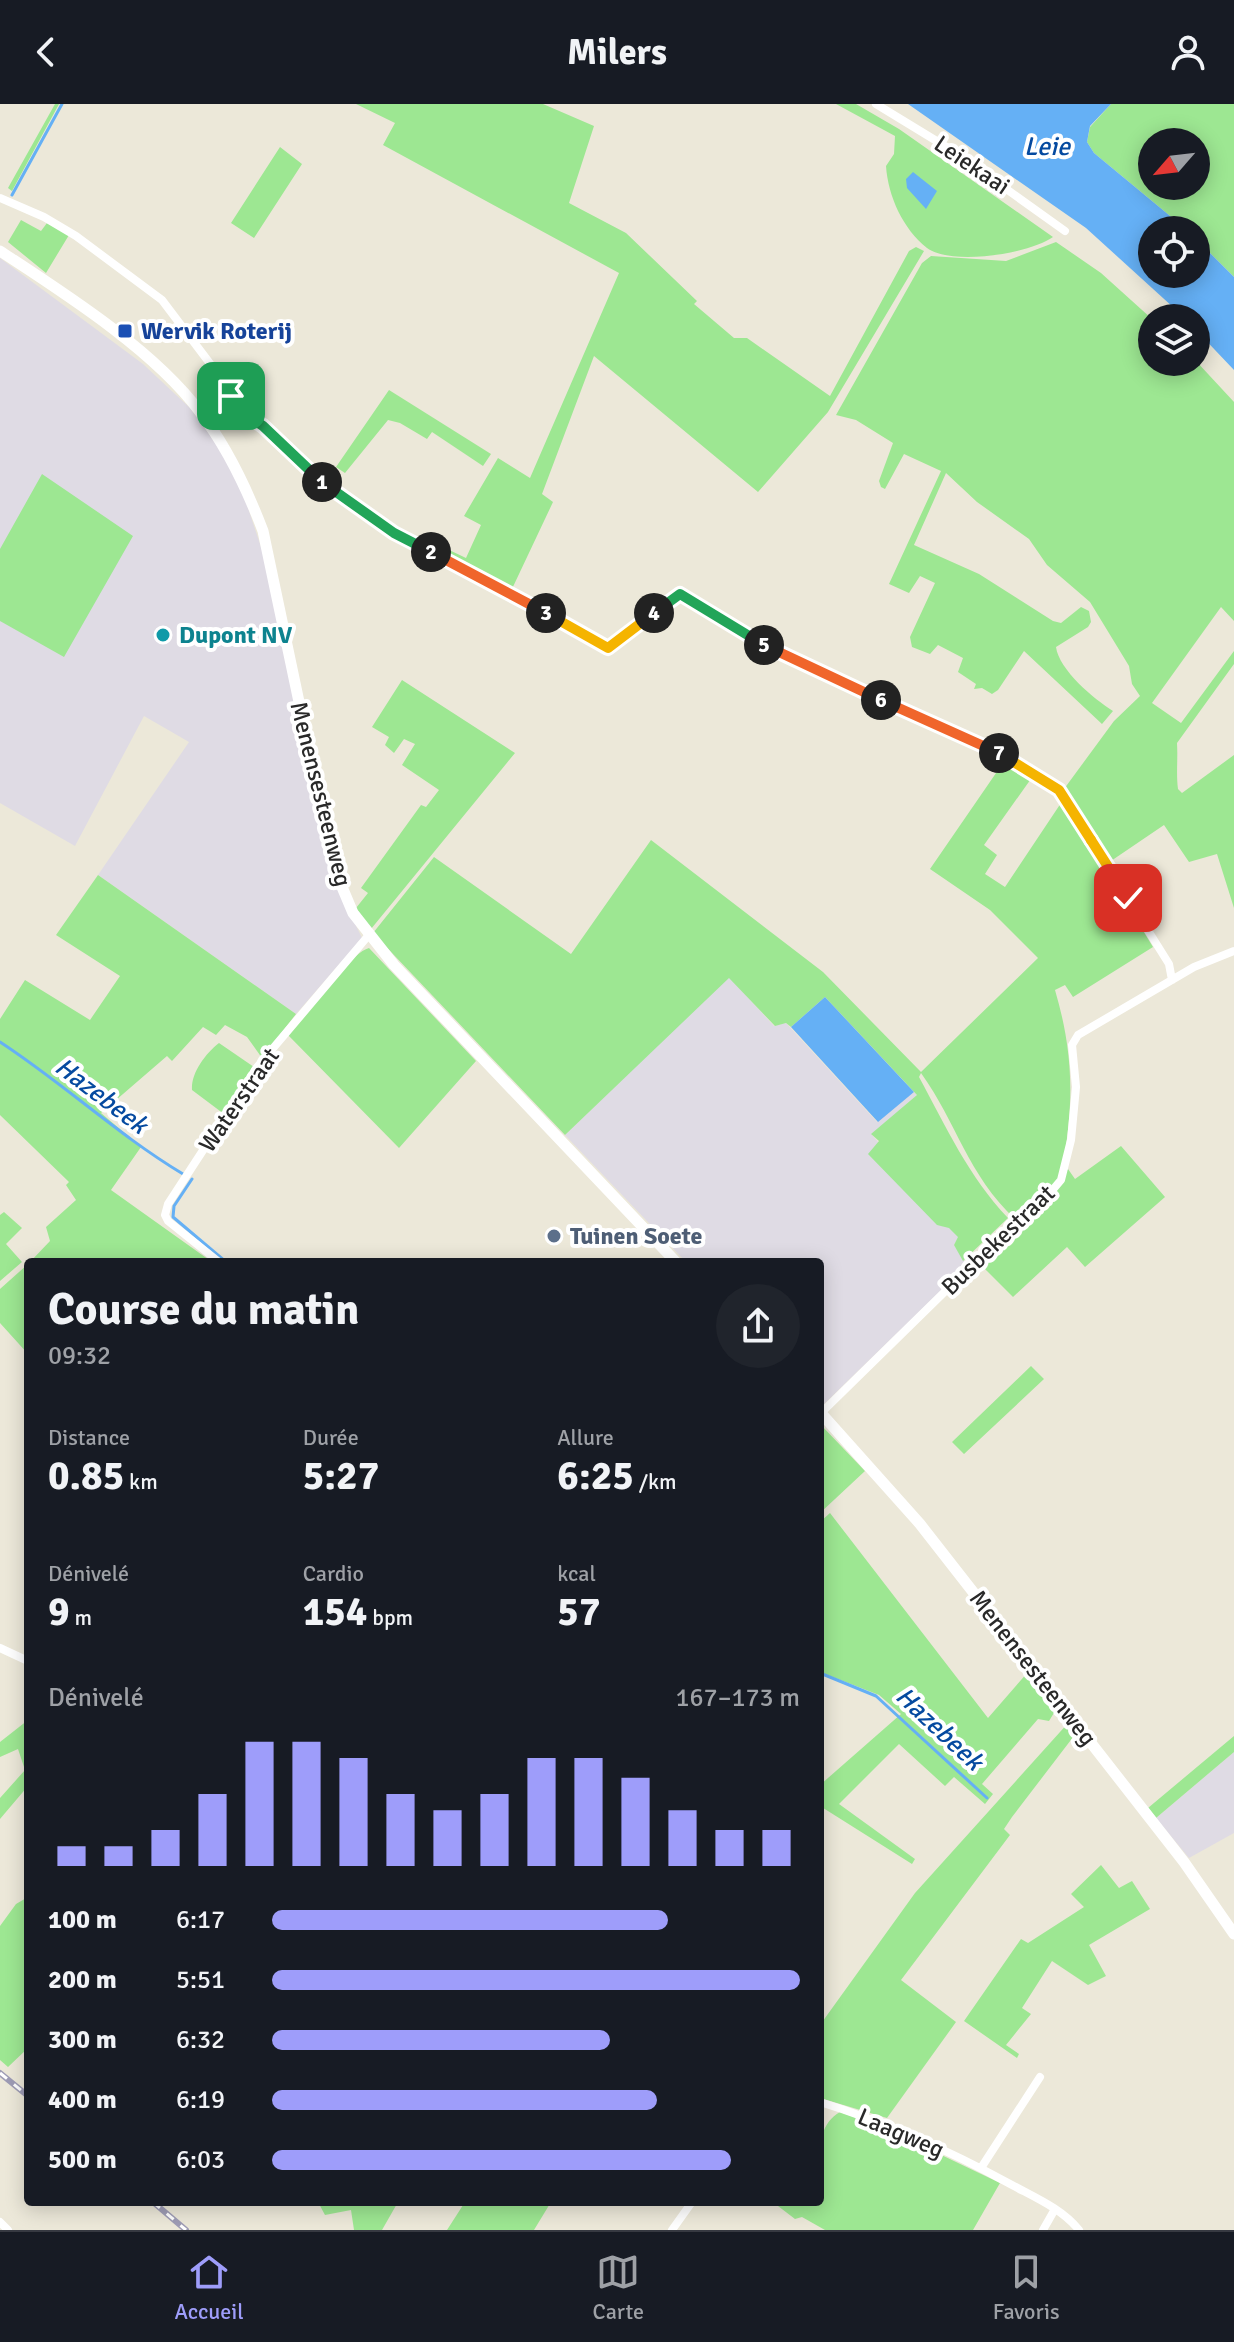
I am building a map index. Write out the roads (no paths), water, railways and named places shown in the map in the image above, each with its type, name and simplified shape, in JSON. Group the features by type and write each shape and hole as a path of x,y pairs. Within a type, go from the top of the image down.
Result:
{"street":[{"name":"Leiekaai","path":"876,104 974,165 1065,231"},
{"path":"0,198 44,217 76,236 162,300 227,386 230,404"},
{"name":"Menensesteenweg","path":"0,251 56,288 152,362 199,410 229,457 263,531 334,868 353,913 368,936 672,1258"},
{"path":"199,410 230,404 263,426 314,476 394,533 600,645 608,648 617,644 680,594 806,666 992,749 1031,771 1059,790 1067,801 1169,964 1172,980"},
{"name":"Waterstraat","path":"214,1258 168,1221 165,1215 168,1204 258,1066 368,936"},
{"name":"Busbekestraat","path":"824,1409 1061,1180 1071,1140 1076,1087 1072,1045 1086,1028 1194,967 1234,951"},
{"name":"Menensesteenweg","path":"824,1417 920,1524 1232,1925"},
{"path":"0,1648 24,1659"},
{"path":"981,2168 1040,2077"},
{"name":"Laagweg","path":"824,2103 895,2127 981,2168 1055,2209 1079,2230"},
{"path":"672,2230 689,2206"},
{"path":"1043,2230 1055,2209"},
{"path":"0,2222 8,2230"}],"water":[{"name":"Leie","path":"908,104 1111,104 1090,126 1087,142 1094,153 1138,189 1138,200 1151,200 1170,216 1138,216 1138,275 1086,228"},
{"path":"913,172 937,191 926,209 907,188 906,179"},
{"name":"Leie","path":"1210,253 1234,277 1234,370 1210,345 1210,304 1170,304 1152,288 1210,288"},
{"path":"825,997 914,1092 878,1122 791,1027"}],"waterway":[{"name":"Hazebeek","path":"12,195 62,104"},
{"name":"Hazebeek","path":"0,1042 183,1174"},
{"name":"Hazebeek","path":"192,1179 174,1206 173,1217 221,1258"},
{"name":"Hazebeek","path":"824,1675 876,1696 987,1798"}],"railway":[{"path":"0,2073 24,2093"},
{"path":"158,2206 186,2230"}],"place":[{"name":"Wervik Roterij","path":"125,331"},
{"name":"Dupont NV","path":"163,635"},
{"name":"Tuinen Soete","path":"554,1236"}]}
